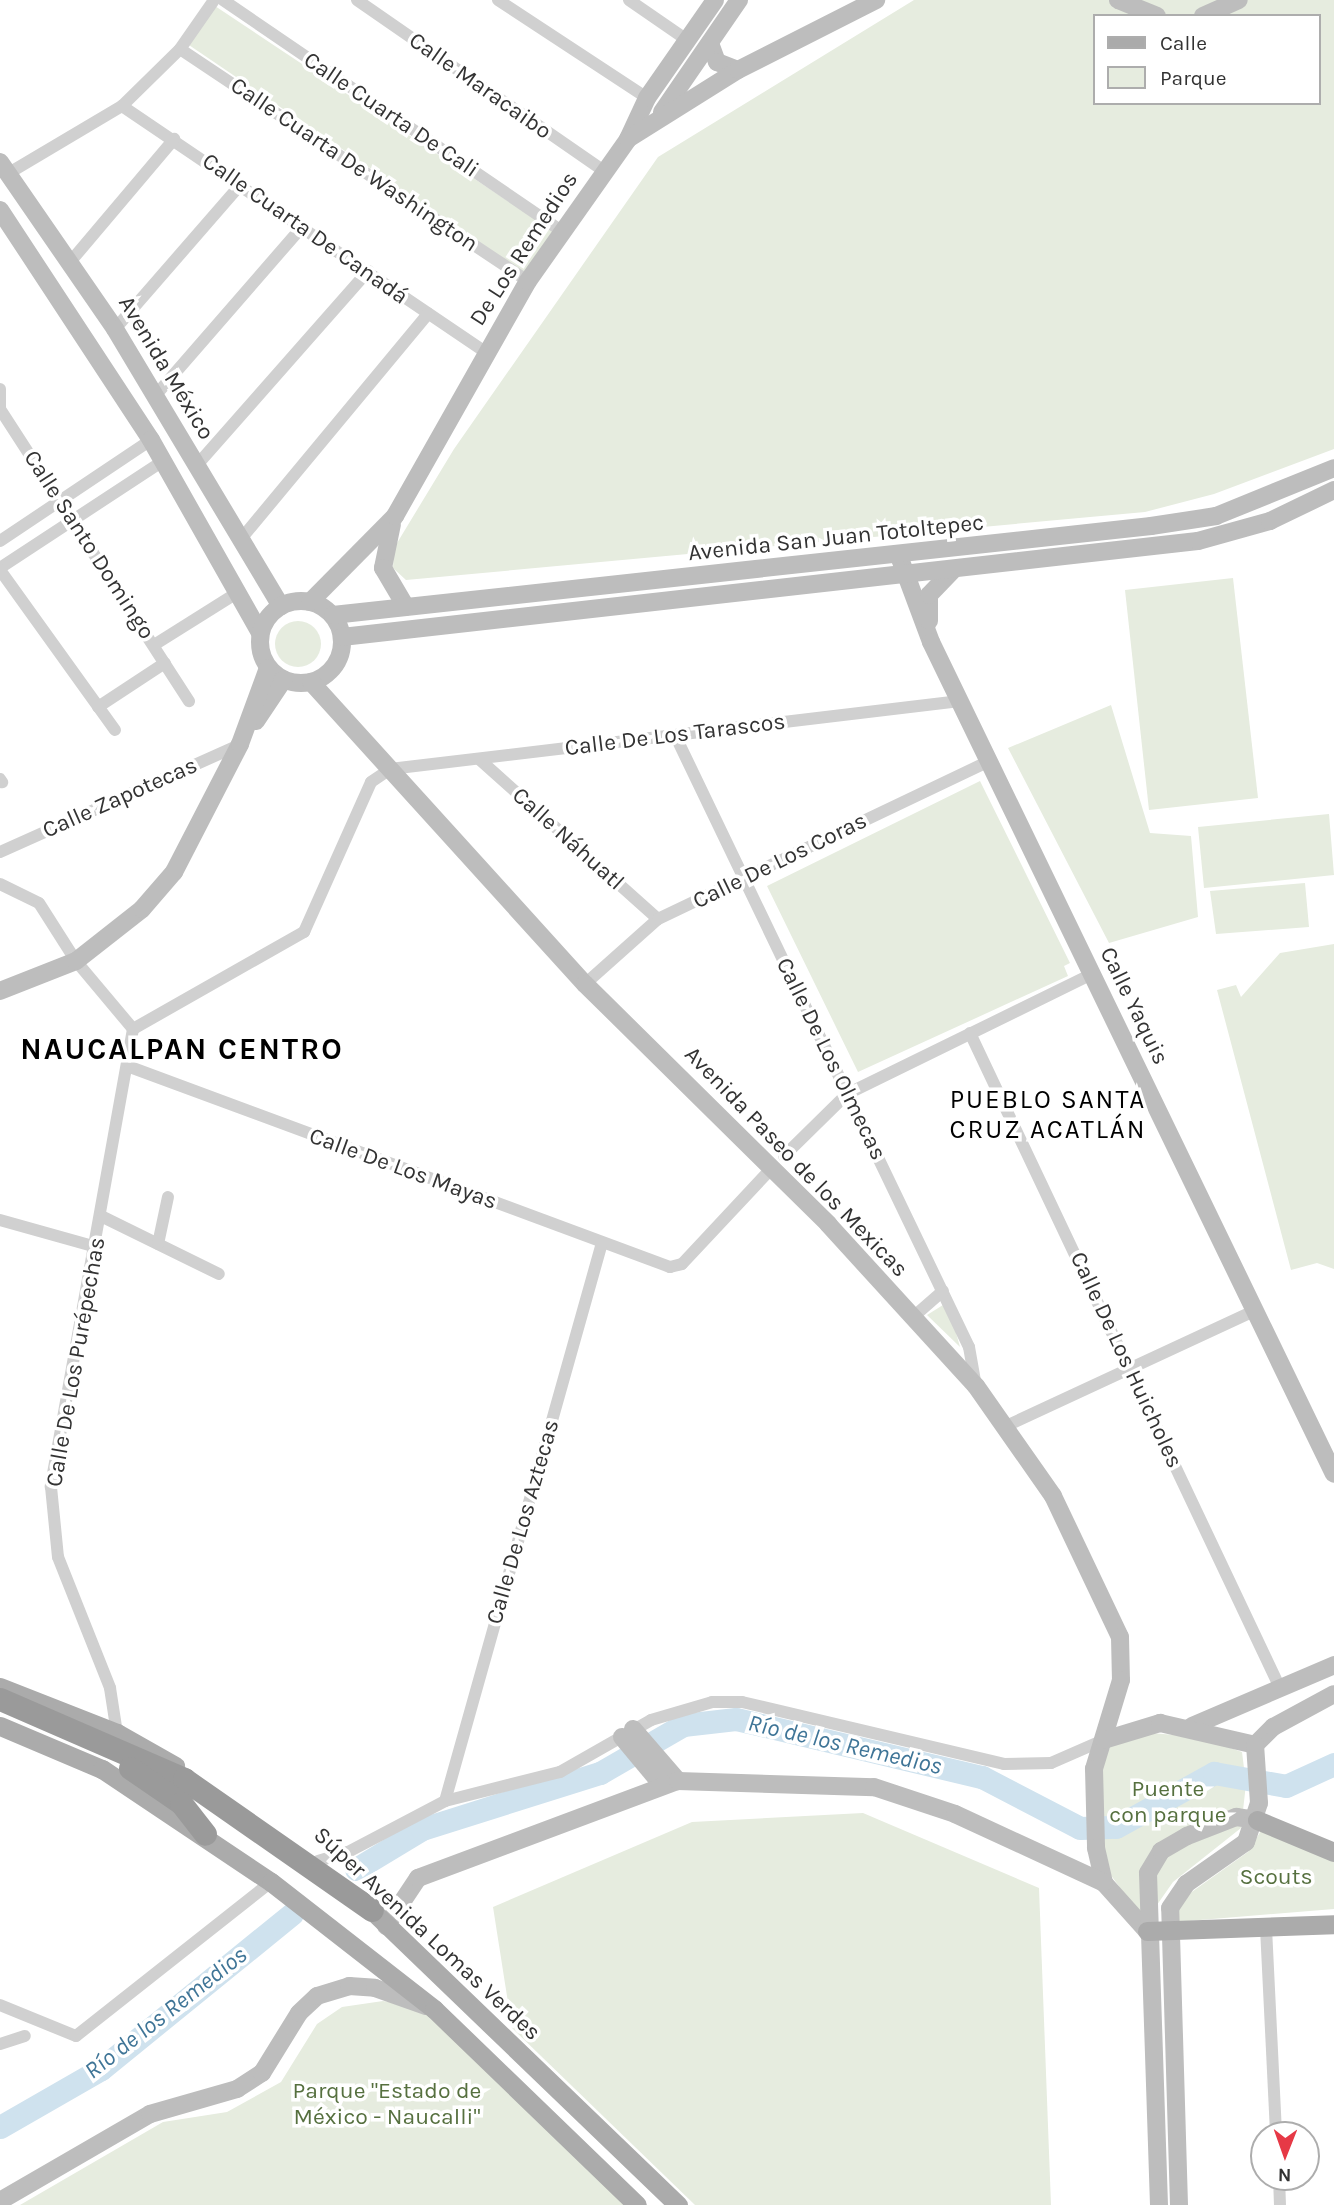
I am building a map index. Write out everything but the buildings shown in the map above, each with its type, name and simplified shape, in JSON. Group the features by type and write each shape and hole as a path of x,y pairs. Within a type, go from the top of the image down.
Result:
{"highway":[{"path":"0,1699 163,1787 205,1834"},
{"path":"0,1709 25,1714 184,1779 379,1918"}],"main road":[{"path":"628,139 647,98 715,0"},
{"path":"664,75 680,98 710,43 739,0"},
{"name":"De Los Remedios","path":"321,608 328,586 395,516 527,281 560,230 628,139 680,98 876,0"},
{"path":"1118,0 1152,14"},
{"path":"1208,14 1240,0"},
{"path":"710,43 717,62 738,70"},
{"name":"Avenida México","path":"3,171 71,261 115,329 281,606"},
{"path":"0,210 163,461 260,634 268,668 240,744 174,872 142,909 76,961 0,990"},
{"path":"67,310 90,291"},
{"name":"Avenida San Juan Totoltepec","path":"321,608 406,607 899,556 1216,516 1334,468"},
{"name":"Avenida San Juan Totoltepec","path":"342,637 1198,541 1270,521 1334,490"},
{"path":"395,516 383,568 406,607"},
{"name":"Calle Yaquis","path":"899,556 931,642 1334,1474"},
{"path":"931,642 929,595 956,568"},
{"path":"260,634 281,606 321,608 342,637 335,665 311,682 284,680 268,668"},
{"path":"240,744 284,680"},
{"name":"Avenida Paseo de los Mexicas","path":"311,682 585,984 771,1170 975,1386 1062,1511 1114,1617 1121,1680 1094,1769 1096,1848 1104,1883"},
{"path":"1192,1726 1334,1665"},
{"name":"Súper Avenida Lomas Verdes","path":"0,1687 117,1733 226,1796 318,1860 678,2205"},
{"path":"1179,2205 1168,1935 1175,1897 1231,1859 1258,1811 1255,1745 1273,1727 1334,1694"},
{"path":"1104,1740 1150,1725 1192,1726 1255,1745"},
{"path":"0,1726 102,1769 205,1834 265,1886 434,2009 637,2205"},
{"path":"630,1736 670,1783"},
{"path":"379,1918 418,1878 670,1783 874,1787 955,1814 1104,1883 1147,1931 1168,1935 1334,1924"},
{"path":"1159,2205 1147,1931 1148,1873 1161,1851 1225,1821 1258,1811 1334,1852"},
{"path":"428,1964 434,2009"},
{"path":"0,2201 150,2113 237,2089 262,2073 299,2012 317,1996 349,1986 375,1988 434,2009"}],"street":[{"path":"3,171 122,106 180,49 214,0"},
{"name":"Calle Cuarta De Cali","path":"223,0 560,230"},
{"name":"Calle Maracaibo","path":"357,0 604,171"},
{"path":"498,0 647,98"},
{"path":"629,0 687,40"},
{"name":"Calle Cuarta De Washington","path":"180,49 527,281"},
{"name":"Calle Cuarta De Canadá","path":"122,106 487,353"},
{"path":"71,261 174,139"},
{"path":"115,329 241,184"},
{"path":"155,396 303,226"},
{"path":"197,465 368,271"},
{"path":"241,539 428,314"},
{"name":"Calle Santo Domingo","path":"0,389 0,408 70,521 189,701"},
{"path":"0,541 150,440"},
{"path":"115,730 0,569 163,461"},
{"path":"154,646 237,593"},
{"path":"98,707 165,663"},
{"name":"Calle De Los Tarascos","path":"390,769 960,701"},
{"name":"Calle De Los Olmecas","path":"676,735 969,1347 975,1386"},
{"name":"Calle Zapotecas","path":"0,852 240,744"},
{"name":"Calle Náhuatl","path":"479,759 658,919"},
{"name":"Calle De Los Coras","path":"585,984 658,919 989,761"},
{"path":"0,884 39,902 76,961 134,1029 304,932 371,782 390,769"},
{"path":"784,1156 847,1094 1091,974"},
{"name":"Calle De Los Purépechas","path":"117,1733 110,1688 71,1596 51,1517 130,1067 134,1029"},
{"name":"Calle De Los Huicholes","path":"970,1033 1280,1688"},
{"name":"Calle De Los Mayas","path":"130,1067 602,1243 677,1268 771,1170"},
{"path":"158,1244 168,1197"},
{"path":"103,1217 219,1274"},
{"path":"0,1220 97,1247"},
{"name":"Calle De Los Aztecas","path":"445,1801 602,1243"},
{"path":"912,1318 943,1291"},
{"path":"1003,1427 1129,1366 1254,1311"},
{"path":"318,1860 348,1852 445,1801 560,1772 686,1707 742,1702 1004,1764 1051,1763 1104,1740"},
{"path":"0,2005 76,2036 265,1886"},
{"path":"1266,1928 1275,2121"},
{"path":"0,2044 25,2036"}],"green space":[{"path":"914,0 1334,0 1334,449 1214,494 1145,512 406,580 393,568 394,548 454,449 658,157"},
{"path":"212,4 553,231 526,274 183,41"},
{"path":"1233,578 1258,798 1149,810 1125,590"},
{"path":"298,621 307,622 314,628 320,635 320,653 314,660 307,666 298,667 289,666 282,660 276,653 275,644 276,635 282,628 289,622"},
{"path":"1111,705 1150,833 1191,836 1198,917 1109,943 1008,748"},
{"path":"980,781 1070,963 1064,966 1068,976 858,1072 767,886"},
{"path":"1329,814 1334,875 1204,888 1198,827"},
{"path":"1305,883 1309,927 1216,934 1210,891"},
{"path":"1334,944 1334,1269 1317,1263 1291,1270 1217,990 1236,985 1241,997 1280,953"},
{"path":"943,1305 951,1315 960,1347 927,1315"},
{"name":"Puente con parque","path":"1139,1732 1199,1737 1242,1752 1246,1784 1241,1828 1173,1882 1145,1922 1102,1863 1099,1770 1112,1743"},
{"path":"863,1813 1039,1888 1051,2205 695,2205 512,2028 493,1907 692,1822"},
{"name":"Scouts","path":"1262,1829 1334,1859 1334,1909 1176,1922 1179,1901 1248,1852"},
{"name":"Parque \"Estado de México - Naucalli\"","path":"383,2001 434,2009 637,2205 20,2205 163,2122 227,2112 281,2082 317,2024 342,2007"}],"waterway":[{"name":"Río de los Remedios","path":"356,1869 422,1829 600,1773 683,1725 736,1719 982,1777 1080,1828 1116,1827 1214,1773 1286,1786 1334,1764"},
{"name":"Río de los Remedios","path":"0,2127 101,2069 292,1914"}],"district":[{"name":"NAUCALPAN CENTRO","path":"182,1049"},
{"name":"PUEBLO SANTA CRUZ ACATLÁN","path":"1048,1115"}]}
